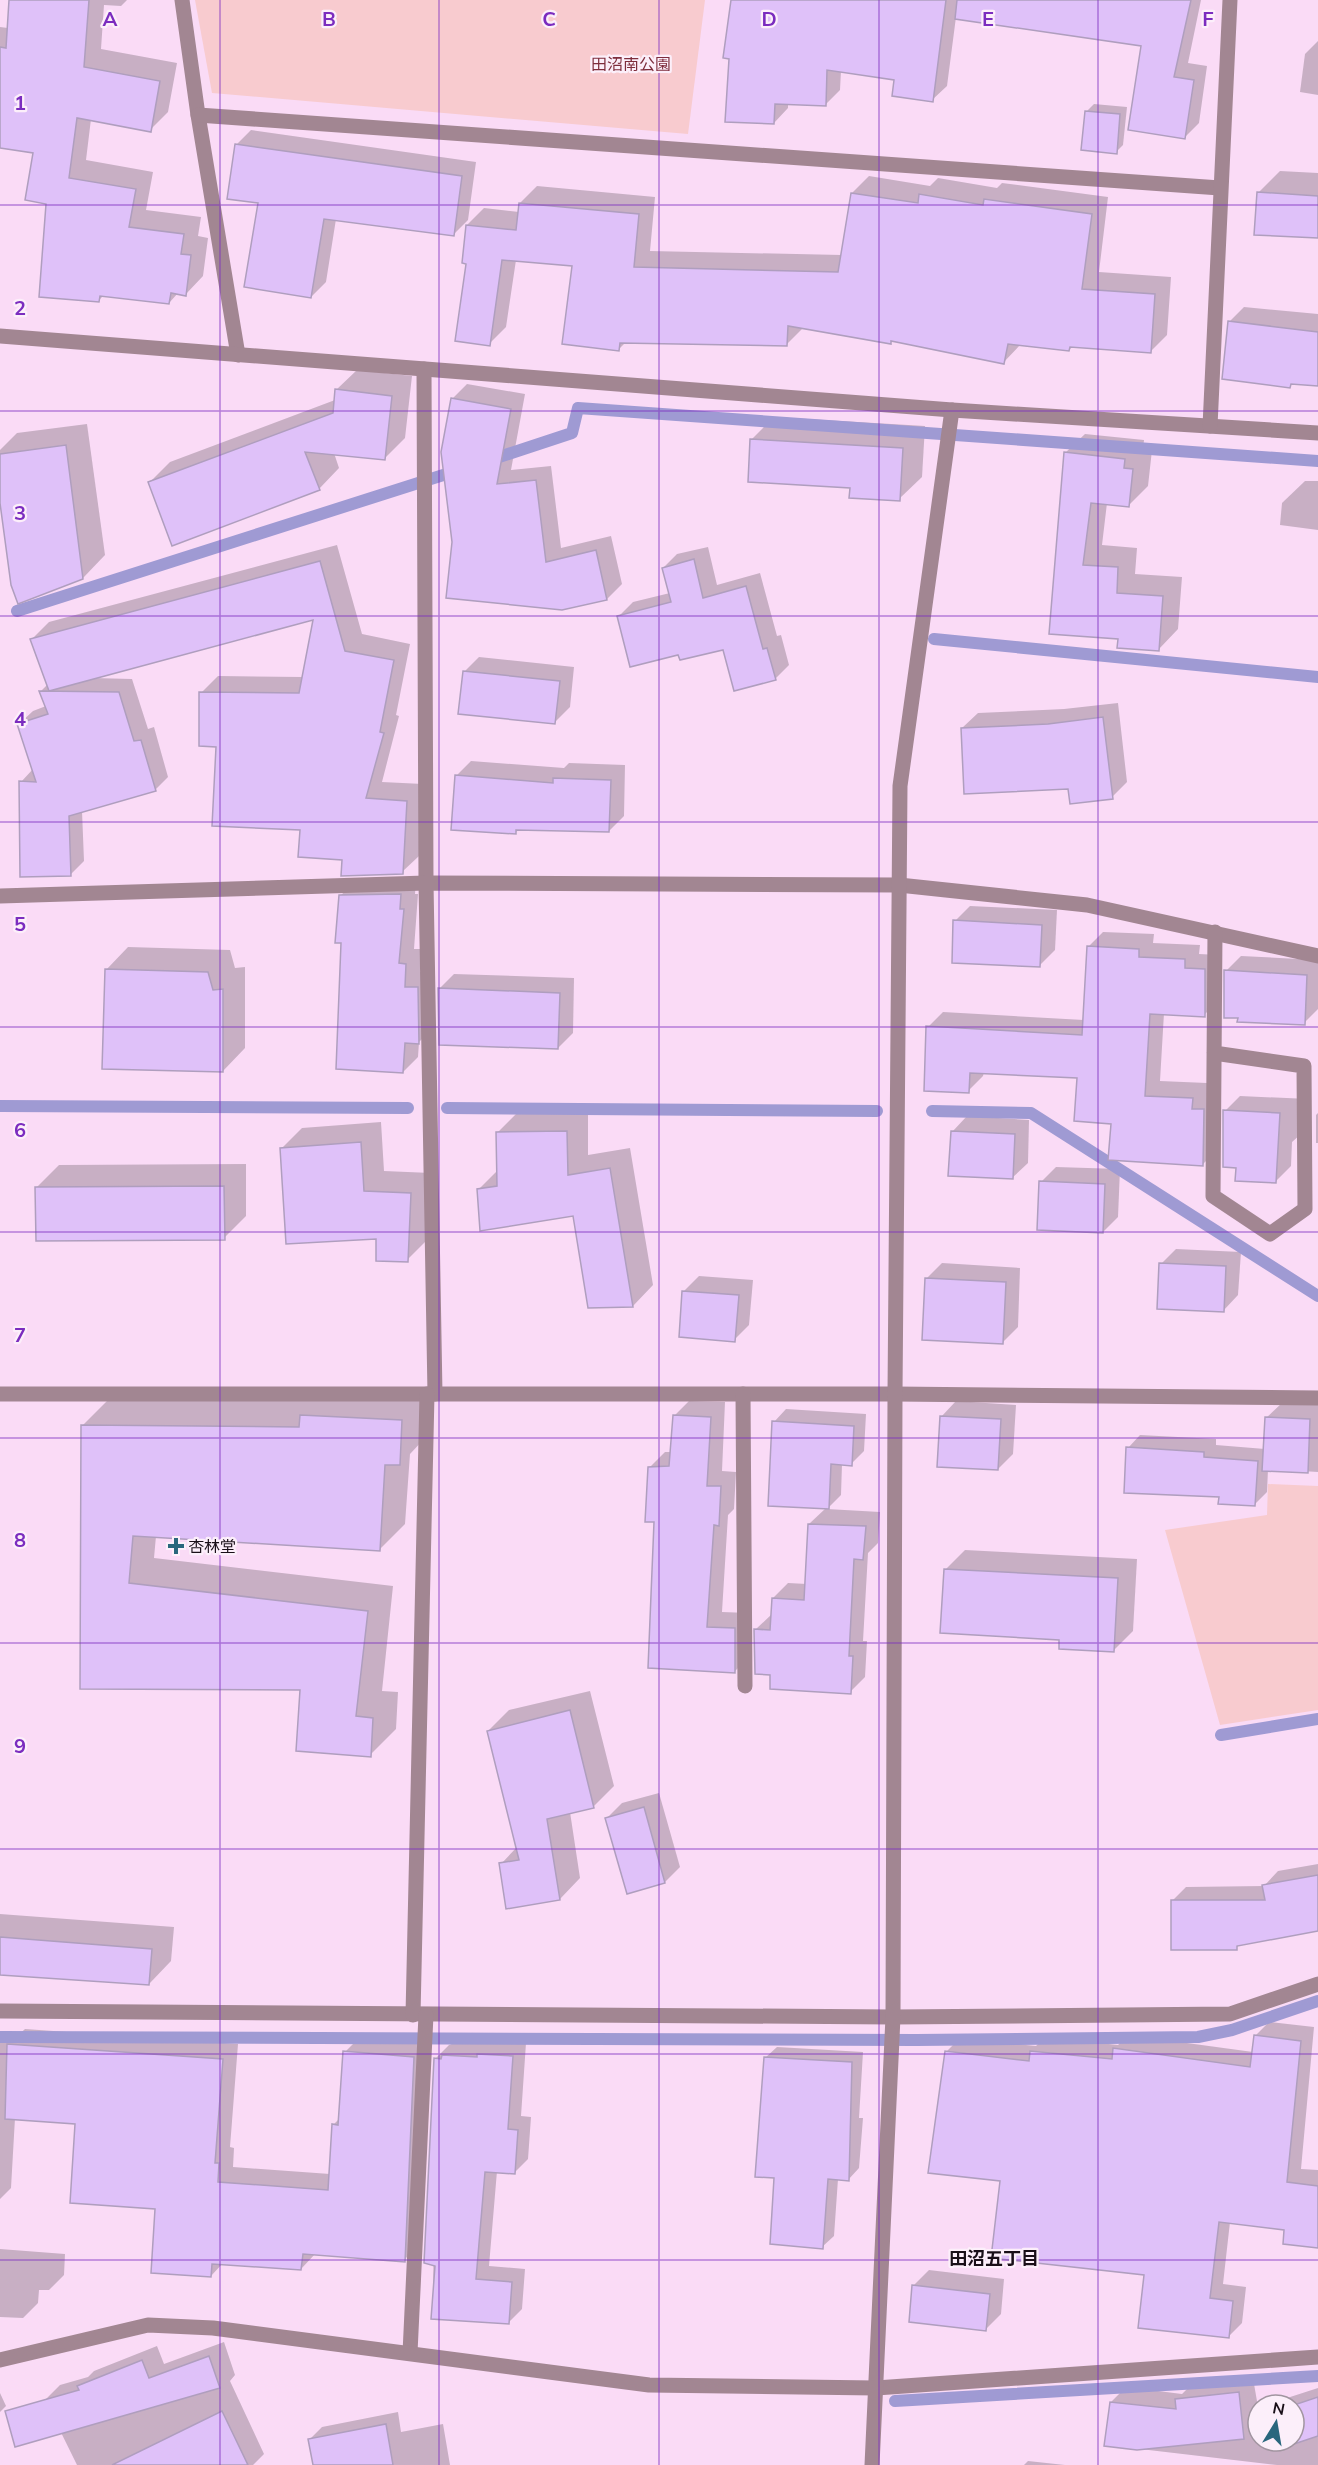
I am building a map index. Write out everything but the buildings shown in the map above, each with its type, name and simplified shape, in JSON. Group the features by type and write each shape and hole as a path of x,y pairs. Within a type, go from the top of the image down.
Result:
{"street":[{"path":"182,0 198,115 238,355"},
{"path":"1210,426 1230,0"},
{"path":"198,115 1220,188"},
{"path":"0,336 952,410 1318,433"},
{"path":"410,2353 424,2055 420,2015 419,1722 431,1394 424,369"},
{"path":"872,2465 893,2017 900,786 952,410"},
{"path":"0,896 426,883 899,885 1087,905 1318,956"},
{"path":"1214,1053 1304,1066 1305,1209 1270,1234 1213,1196 1214,1053 1215,932"},
{"path":"0,1394 895,1394 1318,1398"},
{"path":"743,1394 745,1686"},
{"path":"0,2011 893,2017 1230,2014 1318,1984"},
{"path":"0,2360 148,2325 213,2328 649,2385 876,2388 1318,2357"}],"green space":[{"name":"田沼南公園","path":"195,0 705,0 688,134 212,93"},
{"path":"1268,1484 1318,1486 1318,1710 1220,1725 1165,1530 1267,1515"}],"waterway":[{"path":"487,461 572,433 578,408 1318,461"},
{"path":"17,611 459,470"},
{"path":"934,639 1318,677"},
{"path":"0,1106 408,1108"},
{"path":"447,1108 877,1111"},
{"path":"932,1111 1031,1113 1318,1296"},
{"path":"1221,1735 1318,1719"},
{"path":"0,2037 916,2040 1198,2037 1232,2030 1318,2001"},
{"path":"895,2401 1318,2376"}],"place":[{"name":"杏林堂","path":"176,1546"}],"district":[{"name":"田沼五丁目","path":"994,2258"}]}
